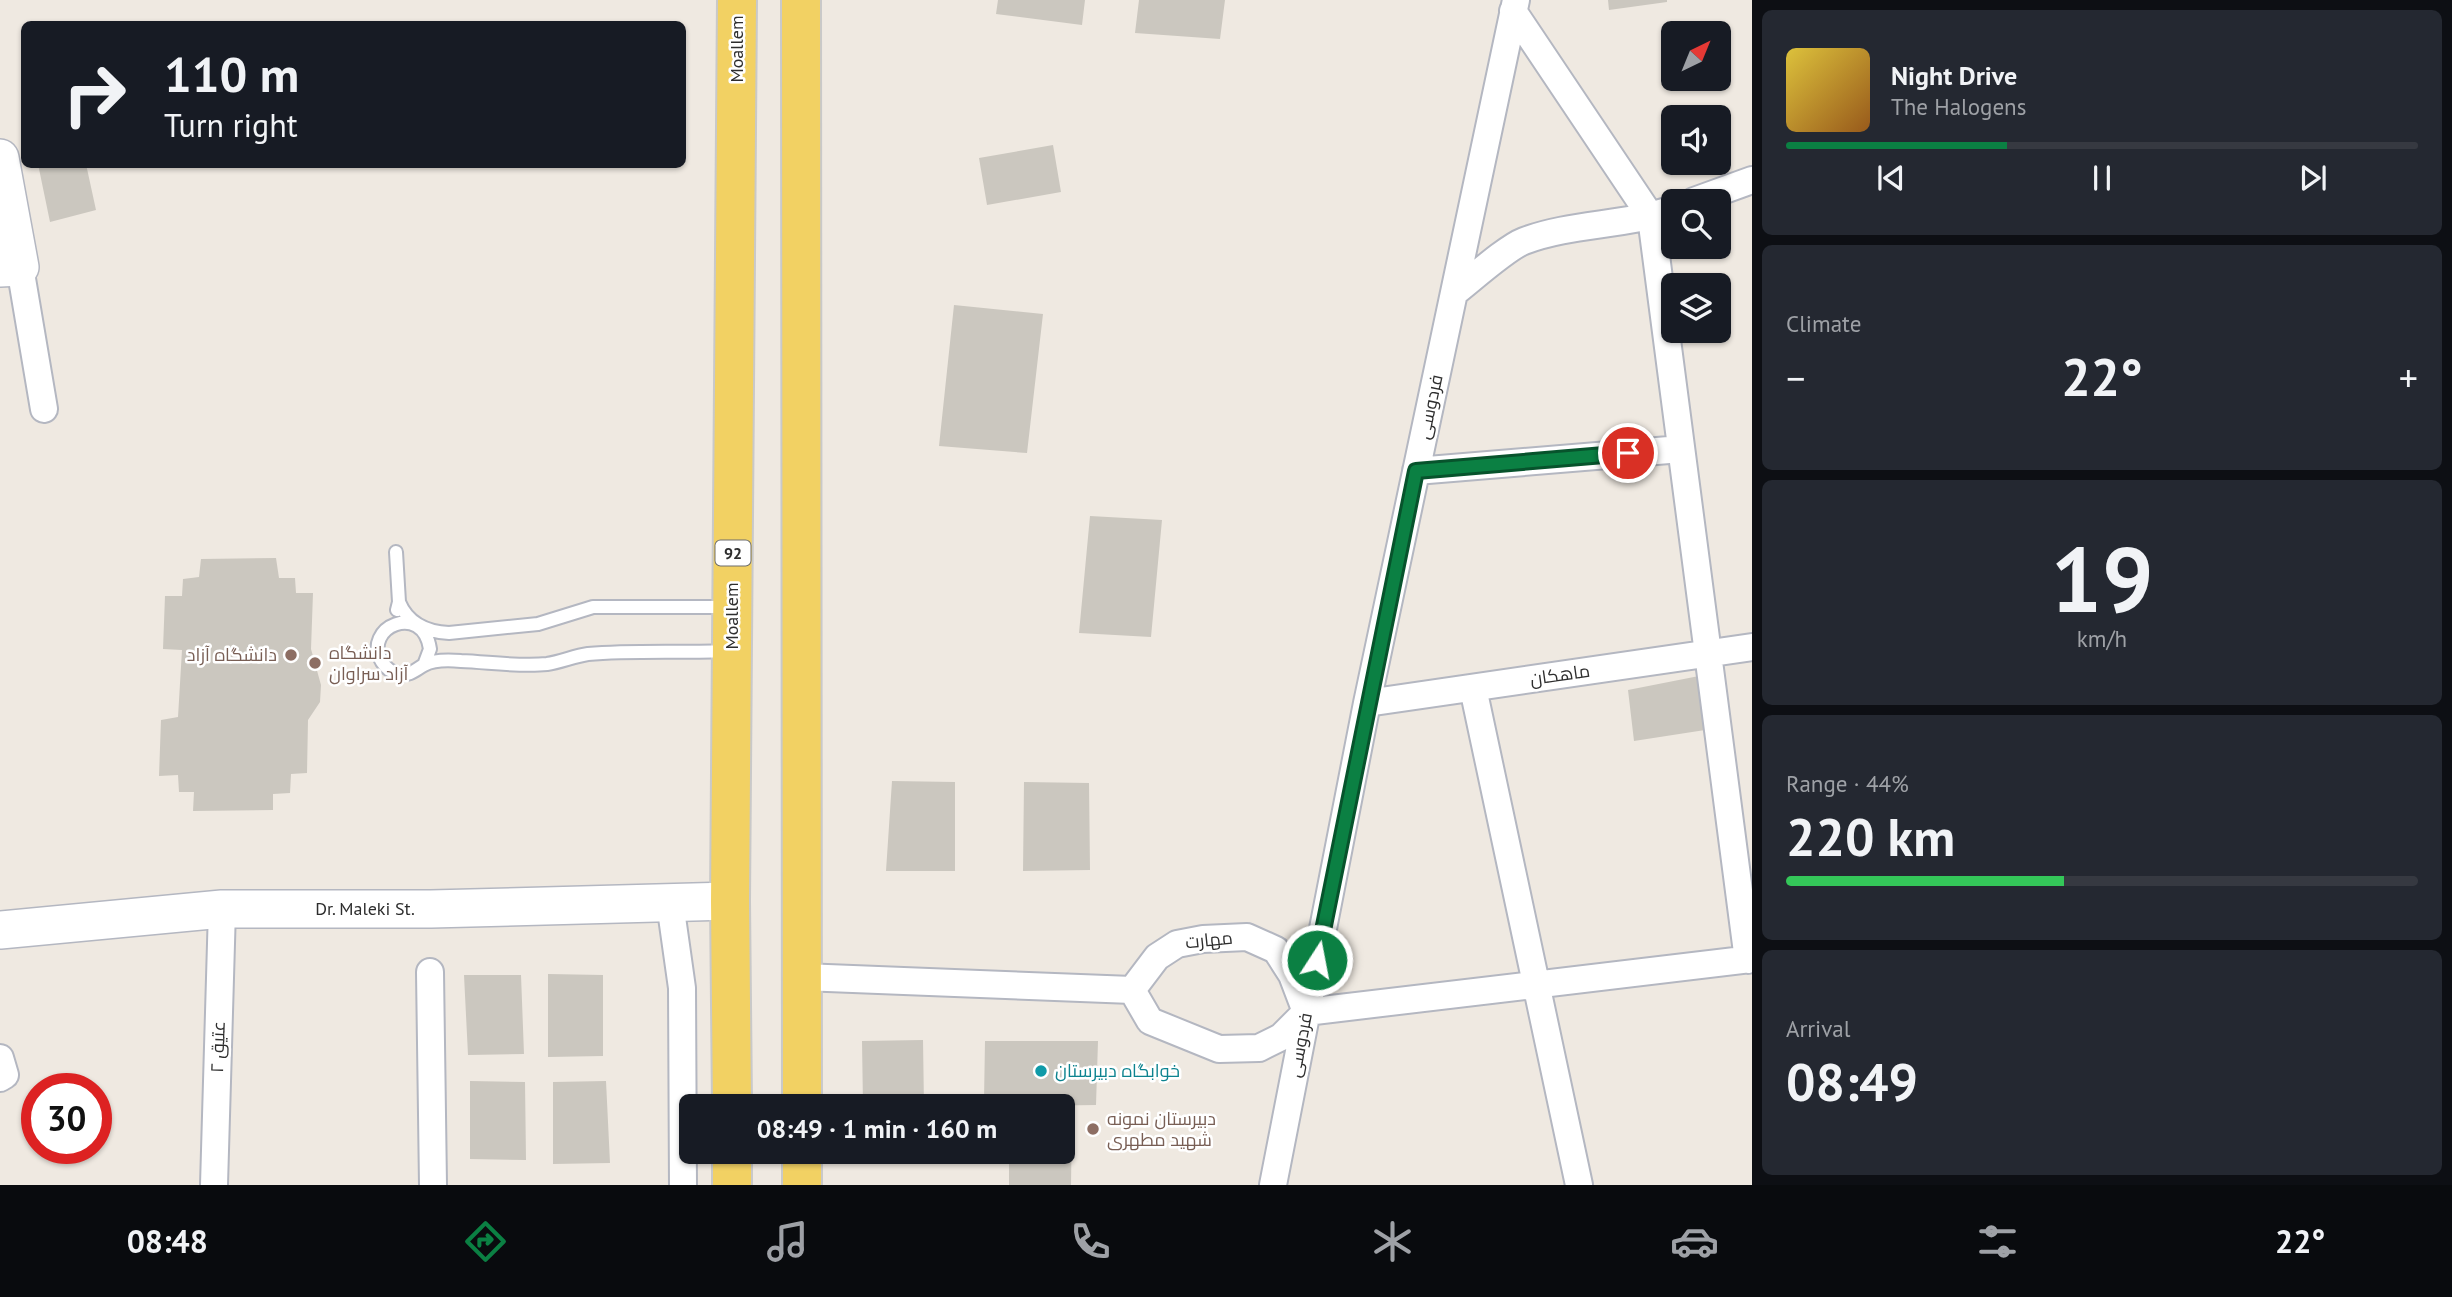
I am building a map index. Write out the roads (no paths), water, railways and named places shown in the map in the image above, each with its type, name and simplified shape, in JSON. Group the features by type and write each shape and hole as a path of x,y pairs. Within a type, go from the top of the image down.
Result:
{"main road":[{"name":"Moallem","path":"732,1094 730,901 737,0"},
{"path":"801,0 802,1094"},
{"path":"732,1164 733,1185"},
{"path":"802,1164 802,1185"}],"street":[{"path":"1515,5 1661,212"},
{"name":"فردوسی","path":"1273,1185 1367,703 1515,5"},
{"path":"0,158 10,267 44,409"},
{"path":"1727,189 1752,180"},
{"path":"1454,293 1521,242 1566,228 1661,213"},
{"path":"802,977 1132,990 1150,1021 1219,1049 1259,1048 1281,1037 1306,1012 1750,960 1681,449 1666,259"},
{"path":"1416,471 1681,449"},
{"name":"ماهکان","path":"1367,703 1752,647"},
{"path":"1473,688 1579,1185"},
{"name":"Dr. Maleki St.","path":"0,930 222,909 431,909 730,901"},
{"path":"670,903 682,988 683,1185"},
{"name":"عتیق ۲","path":"214,1185 222,909"},
{"name":"مهارت","path":"1132,990 1157,957 1177,944 1203,939 1247,937 1276,950 1292,975 1306,1012"},
{"path":"430,972 433,1185"},
{"path":"0,1058 5,1075 0,1077"}],"lane":[{"path":"396,552 399,602 429,639 428,657 424,665 417,671 399,674 384,665 378,650 382,635 394,619 399,602"},
{"path":"387,629 401,622 449,633 537,624 593,607 732,607"},
{"path":"424,665 455,661 545,664 587,654 732,651"}],"place":[{"name":"دانشگاه آزاد","path":"291,655"},
{"name":"دانشگاه آزاد سراوان","path":"315,663"},
{"name":"خوابگاه دبیرستان","path":"1041,1071"},
{"name":"دبیرستان نمونه شهید مطهری","path":"1093,1129"}]}
